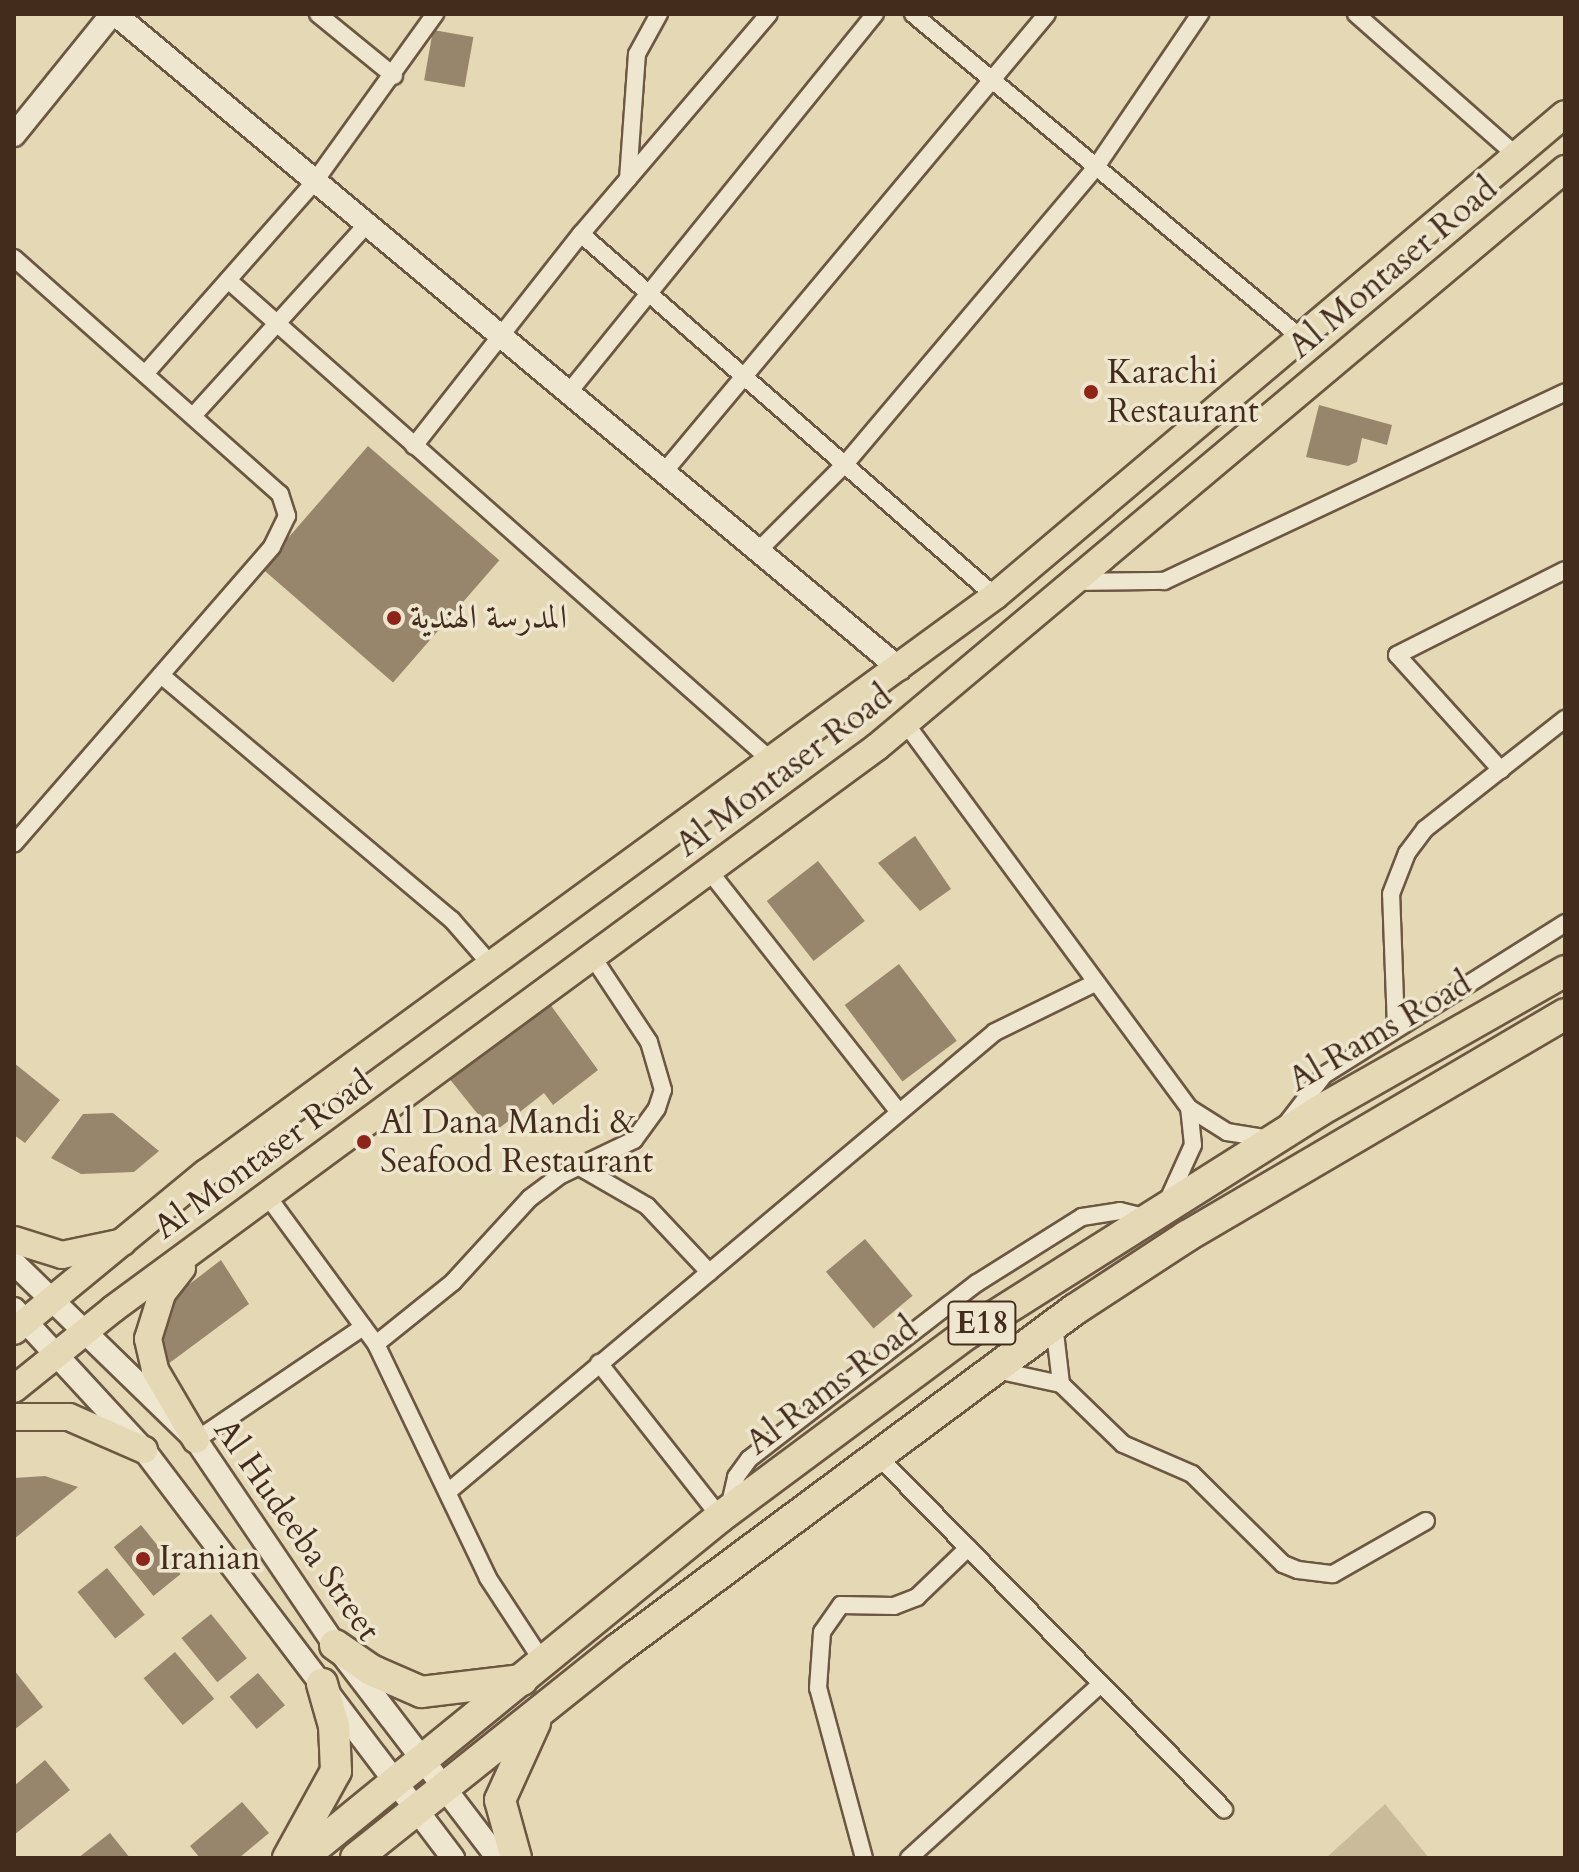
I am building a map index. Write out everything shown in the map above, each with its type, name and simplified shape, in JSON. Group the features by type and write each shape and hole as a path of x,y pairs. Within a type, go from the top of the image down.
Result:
{"highway":[{"name":"Al Rams Road","path":"425,1761 537,1672 724,1513 968,1333 1277,1136 1565,971"},
{"name":"E18","path":"356,1858 444,1786 875,1453 1054,1324 1187,1236 1565,1014"},
{"path":"335,1645 371,1670 421,1692 537,1672"},
{"path":"288,1858 336,1771 334,1726 322,1684"},
{"path":"516,1858 500,1800 541,1712"},
{"name":"E18","path":"302,1858 425,1761"}],"main road":[{"path":"14,135 114,14 900,669"},
{"name":"Al Montaser Road","path":"18,1320 51,1302 130,1240 206,1173 774,763 995,596 1565,114"},
{"name":"Al Montaser Road","path":"14,1389 197,1248 594,959 906,724 1565,169"},
{"path":"14,1240 62,1255 130,1240"},
{"path":"196,1440 155,1370 148,1339 162,1294 197,1248"},
{"name":"Al Hudeeba Street","path":"14,1263 82,1334 196,1440 335,1645 498,1858"},
{"name":"Al Hudeeba Street","path":"18,1320 57,1354 144,1450 322,1684 394,1785 453,1858"},
{"path":"14,1417 69,1417 144,1450"}],"street":[{"path":"318,14 394,76"},
{"path":"145,374 315,181 394,76 435,14"},
{"path":"628,179 637,54 659,14"},
{"path":"414,446 581,234 769,14"},
{"path":"569,392 875,14"},
{"path":"913,14 1094,170 1300,337"},
{"path":"664,472 1047,14"},
{"path":"758,551 846,463 1094,170 1200,14"},
{"path":"1368,18 1516,155"},
{"path":"193,416 367,224"},
{"path":"581,234 742,379 846,463 995,596"},
{"path":"14,258 280,494 287,516 272,547 14,844"},
{"path":"228,280 774,763"},
{"path":"1078,582 1164,581 1565,392"},
{"path":"1501,770 1397,655 1565,570"},
{"path":"161,675 452,920 492,966"},
{"path":"1396,1028 1391,894 1407,853 1425,829 1565,719"},
{"path":"906,724 1093,984 1189,1108 1227,1132 1277,1136 1312,1086 1396,1028 1565,923"},
{"path":"710,872 899,1112"},
{"path":"376,1344 453,1282 530,1198 578,1166 634,1140 663,1090 649,1042 594,959"},
{"path":"449,1491 995,1032 1093,984"},
{"path":"1155,1213 1193,1145 1189,1108"},
{"path":"578,1166 647,1206 709,1272"},
{"path":"268,1197 376,1344 488,1578 537,1672"},
{"path":"1054,1324 1061,1384"},
{"path":"196,1440 363,1327"},
{"path":"599,1363 724,1513"},
{"path":"990,1369 1061,1384 1123,1444 1192,1474 1283,1564 1298,1570 1333,1574 1426,1521"},
{"path":"875,1453 1224,1810"},
{"path":"864,1858 818,1688 822,1632 841,1605 894,1606 917,1597 968,1548"},
{"path":"909,1858 1101,1684"}],"shaded area":[{"path":"1385,1804 1429,1858 1326,1858"}],"building":[{"path":"433,30 473,37 465,87 424,80"},
{"path":"1319,405 1392,425 1387,445 1362,438 1357,462 1348,466 1306,457"},
{"path":"368,446 499,560 393,682 262,568"},
{"path":"915,836 951,889 920,911 878,863"},
{"path":"818,861 865,921 814,961 767,901"},
{"path":"899,964 957,1041 902,1082 845,1005"},
{"path":"544,996 598,1070 553,1105 544,1093 493,1133 448,1077"},
{"path":"14,1063 60,1100 25,1143 14,1135"},
{"path":"113,1113 159,1151 134,1172 81,1174 51,1158 83,1114"},
{"path":"865,1239 913,1296 873,1328 826,1272"},
{"path":"221,1260 249,1304 164,1367 158,1341 166,1302"},
{"path":"45,1476 78,1487 14,1539 14,1478"},
{"path":"141,1525 181,1574 153,1596 114,1547"},
{"path":"107,1568 145,1615 115,1639 77,1592"},
{"path":"211,1614 247,1658 217,1682 181,1638"},
{"path":"175,1652 214,1699 183,1725 144,1678"},
{"path":"14,1670 43,1707 14,1730"},
{"path":"258,1673 285,1705 257,1729 230,1697"},
{"path":"45,1760 70,1790 14,1835 14,1786"},
{"path":"242,1802 269,1833 239,1858 200,1858 190,1846"},
{"path":"110,1833 130,1858 78,1858"}],"place":[{"name":"Karachi Restaurant","path":"1091,392"},
{"name":"المدرسة الهندية","path":"394,618"},
{"name":"Al Dana Mandi & Seafood Restaurant","path":"364,1142"},
{"name":"Iranian","path":"143,1559"}]}
